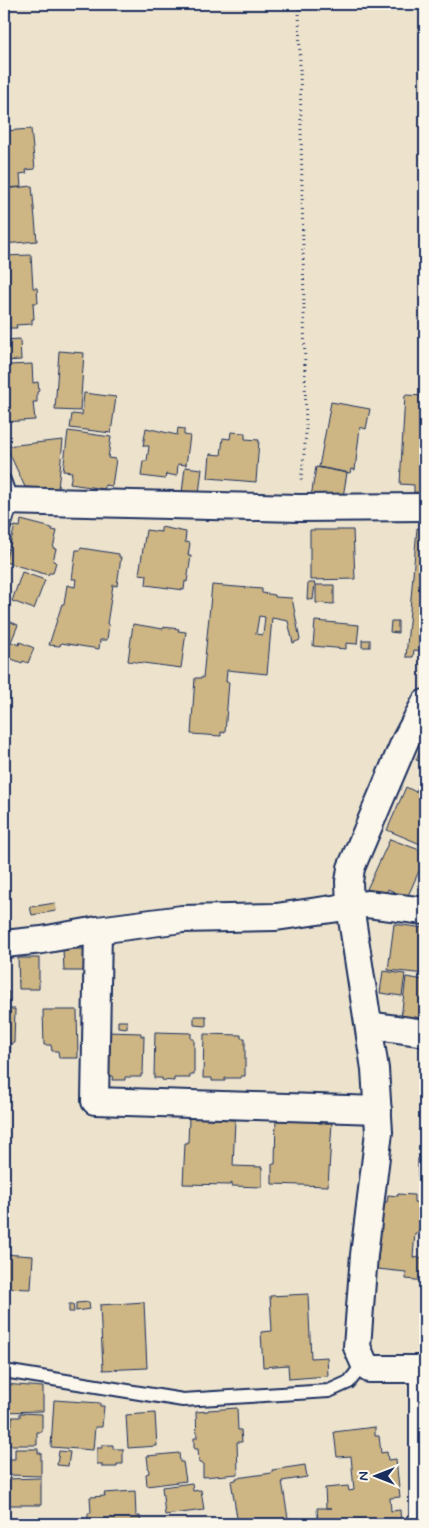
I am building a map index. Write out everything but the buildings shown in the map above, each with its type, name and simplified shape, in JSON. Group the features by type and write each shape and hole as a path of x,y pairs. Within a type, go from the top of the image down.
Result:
{"street":[{"path":"6,494 299,508 425,507"},
{"path":"418,1524 423,1519 424,1369 369,1369 364,1363 357,1347 364,1255 379,1132 375,1069 350,895 351,868 405,741 425,703"},
{"path":"4,944 182,919 276,917 350,895 366,904 425,911"},
{"path":"98,930 95,1101 378,1110"},
{"path":"369,1025 425,1033"}],"lane":[{"path":"4,527 6,494"},
{"path":"4,1371 183,1400 329,1391 349,1382 364,1363"}],"path":[{"path":"299,4 306,433 299,508"}]}
